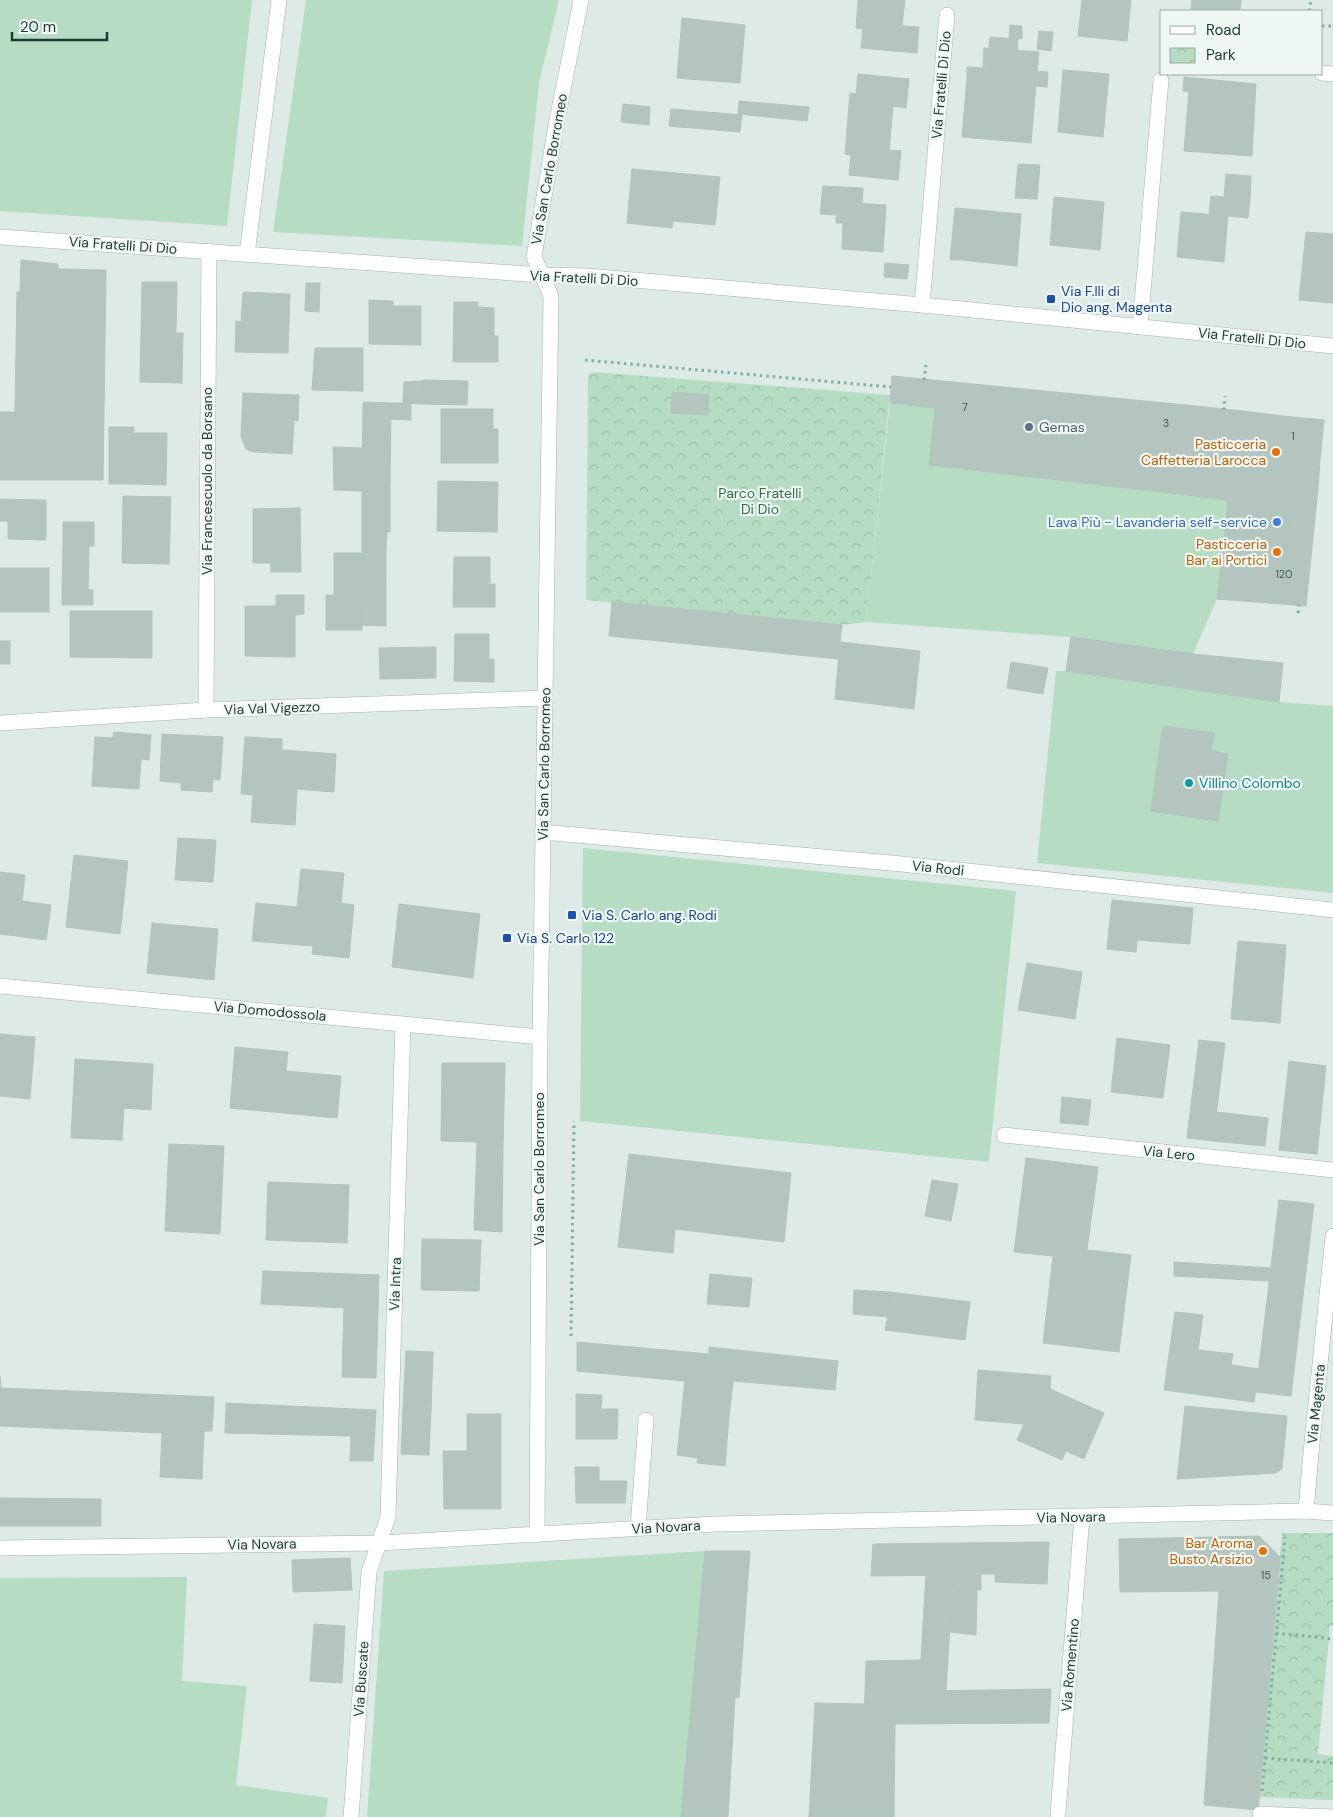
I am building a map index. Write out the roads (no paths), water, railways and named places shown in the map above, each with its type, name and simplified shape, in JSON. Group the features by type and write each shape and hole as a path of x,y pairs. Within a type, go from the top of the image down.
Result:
{"street":[{"path":"247,254 279,0"},
{"name":"Via San Carlo Borromeo","path":"537,1535 542,832 551,296 534,257 556,125 581,0"},
{"name":"Via Fratelli Di Dio","path":"922,305 947,15"},
{"path":"1140,327 1161,80"},
{"name":"Via Fratelli Di Dio","path":"0,236 542,275 587,276 922,305 1333,346"},
{"name":"Via Francescuolo da Borsano","path":"206,710 208,252"},
{"name":"Via Val Vigezzo","path":"0,723 206,710 545,698"},
{"name":"Via Rodi","path":"542,832 902,864 1333,910"},
{"name":"Via Domodossola","path":"0,986 540,1037"},
{"name":"Via Intra","path":"380,1543 388,1518 403,1024"},
{"name":"Via Lero","path":"1004,1135 1333,1170"},
{"name":"Via Magenta","path":"1306,1511 1310,1453 1333,1236"},
{"path":"638,1528 646,1420"},
{"name":"Via Novara","path":"0,1548 380,1543 716,1524 1306,1511 1333,1513"},
{"name":"Via Romentino","path":"1058,1813 1082,1517"},
{"name":"Via Buscate","path":"351,1817 369,1572 380,1543"},
{"path":"1260,1814 1333,1817"}],"place":[{"name":"Via F.lli di Dio ang. Magenta","path":"1051,299"},
{"name":"Gemas","path":"1029,427"},
{"name":"Pasticceria Caffetteria Larocca","path":"1276,452"},
{"name":"Lava Più - Lavanderia self-service","path":"1277,522"},
{"name":"Pasticceria Bar ai Portici","path":"1277,552"},
{"name":"Villino Colombo","path":"1189,783"},
{"name":"Via S. Carlo ang. Rodi","path":"572,915"},
{"name":"Via S. Carlo 122","path":"507,938"},
{"name":"Bar Aroma Busto Arsizio","path":"1263,1551"}],"park label":[{"name":"Parco Fratelli Di Dio","path":"760,502"}]}
